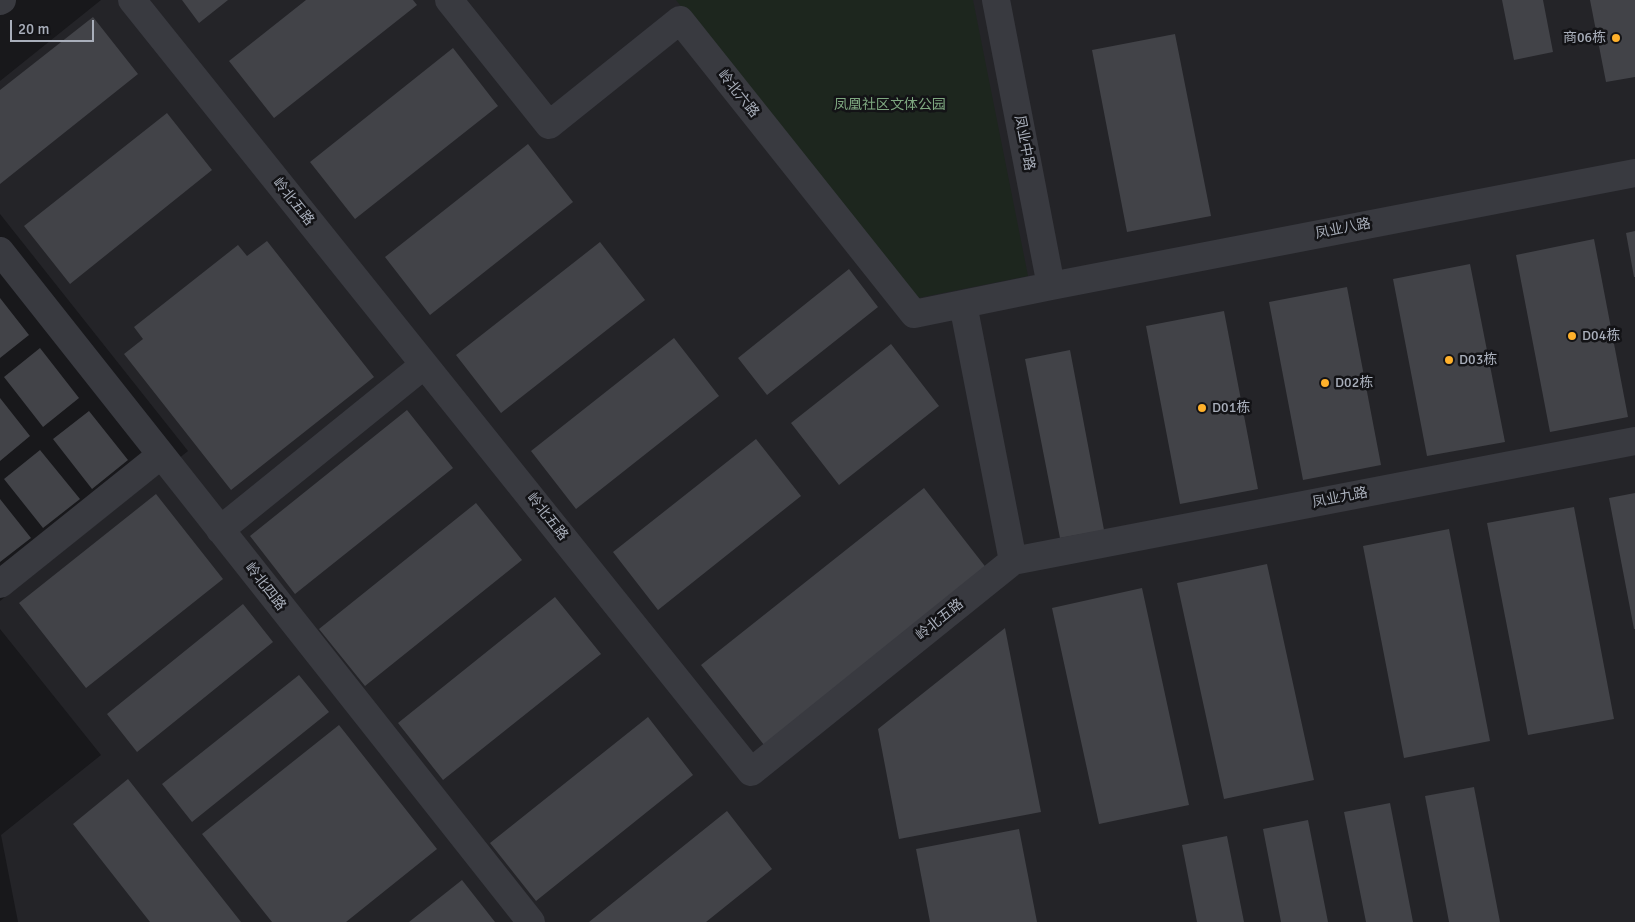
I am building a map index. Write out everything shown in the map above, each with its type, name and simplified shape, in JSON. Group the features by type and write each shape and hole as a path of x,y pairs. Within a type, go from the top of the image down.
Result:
{"lane":[{"name":"岭北五路","path":"132,0 751,772 1013,561"},
{"name":"岭北六路","path":"449,0 549,125 680,20 914,314 1051,286"},
{"name":"凤业中路","path":"996,0 1051,286"},
{"name":"凤业八路","path":"1051,286 1635,173"},
{"name":"岭北四路","path":"0,252 531,922"},
{"path":"963,304 1013,561"},
{"path":"220,530 424,365"},
{"name":"凤业九路","path":"1013,561 1635,441"},
{"path":"0,584 161,455"}],"shaded area":[{"path":"101,0 1635,0 1635,922 18,922 1,835 101,755 0,629 0,601 188,451 0,214 0,81"}],"green space":[{"name":"凤凰社区文体公园","path":"676,0 973,0 1028,276 913,299"}],"building":[{"path":"182,0 228,0 199,23"},
{"path":"306,0 413,0 417,5 274,118 229,61"},
{"path":"1502,0 1543,0 1553,52 1514,60"},
{"name":"商06栋","path":"1590,0 1635,0 1635,77 1606,82"},
{"path":"93,17 138,74 0,184 0,90"},
{"path":"1175,34 1211,216 1127,232 1092,50"},
{"path":"453,48 498,106 355,219 310,162"},
{"path":"167,113 212,170 70,284 24,226"},
{"path":"528,144 573,202 430,315 385,257"},
{"path":"1635,231 1635,277 1634,277 1626,233"},
{"name":"D04栋","path":"1594,239 1628,417 1550,432 1516,255"},
{"path":"267,241 374,377 231,490 124,354 143,339 134,327 238,245 247,256"},
{"path":"600,242 645,300 501,413 456,355"},
{"name":"D03栋","path":"1470,264 1505,442 1427,456 1393,279"},
{"path":"849,269 878,307 767,395 738,358"},
{"name":"D02栋","path":"1347,287 1381,465 1303,480 1269,302"},
{"path":"0,298 29,335 0,358"},
{"name":"D01栋","path":"1224,311 1258,489 1180,504 1146,326"},
{"path":"674,338 719,396 576,509 531,451"},
{"path":"891,344 939,406 839,485 791,423"},
{"path":"40,348 79,398 43,427 4,377"},
{"path":"1070,350 1104,530 1060,538 1025,359"},
{"path":"0,398 30,436 0,461"},
{"path":"407,410 453,468 295,594 250,536"},
{"path":"89,411 128,460 92,489 53,439"},
{"path":"756,439 801,496 658,610 613,552"},
{"path":"40,450 80,499 43,528 4,479"},
{"path":"924,488 991,574 768,750 701,665"},
{"path":"1635,493 1635,629 1634,629 1609,498"},
{"path":"156,494 223,579 86,688 19,603"},
{"path":"0,499 31,538 0,562"},
{"path":"476,503 522,560 365,686 319,629"},
{"path":"1574,507 1614,719 1528,735 1487,523"},
{"path":"1449,529 1490,741 1404,758 1363,546"},
{"path":"1267,564 1314,780 1224,799 1177,583"},
{"path":"1142,588 1189,805 1099,824 1052,608"},
{"path":"555,597 601,654 443,780 398,723"},
{"path":"243,604 273,642 137,752 107,714"},
{"path":"1005,628 1041,812 899,839 878,729"},
{"path":"299,675 329,712 192,822 162,784"},
{"path":"648,717 693,775 536,901 490,843"},
{"path":"339,725 437,849 346,922 272,922 202,834"},
{"path":"128,779 241,922 150,922 73,824"},
{"path":"1474,787 1500,922 1449,922 1425,796"},
{"path":"1390,803 1413,922 1366,922 1344,812"},
{"path":"727,811 772,869 706,922 589,922"},
{"path":"1308,820 1328,922 1281,922 1263,829"},
{"path":"1019,829 1037,922 930,922 916,849"},
{"path":"1227,836 1244,922 1197,922 1182,845"},
{"path":"462,880 495,922 409,922"}],"place":[{"name":"商06栋","path":"1616,38"},
{"name":"D04栋","path":"1572,336"},
{"name":"D03栋","path":"1449,360"},
{"name":"D02栋","path":"1325,383"},
{"name":"D01栋","path":"1202,408"}]}
